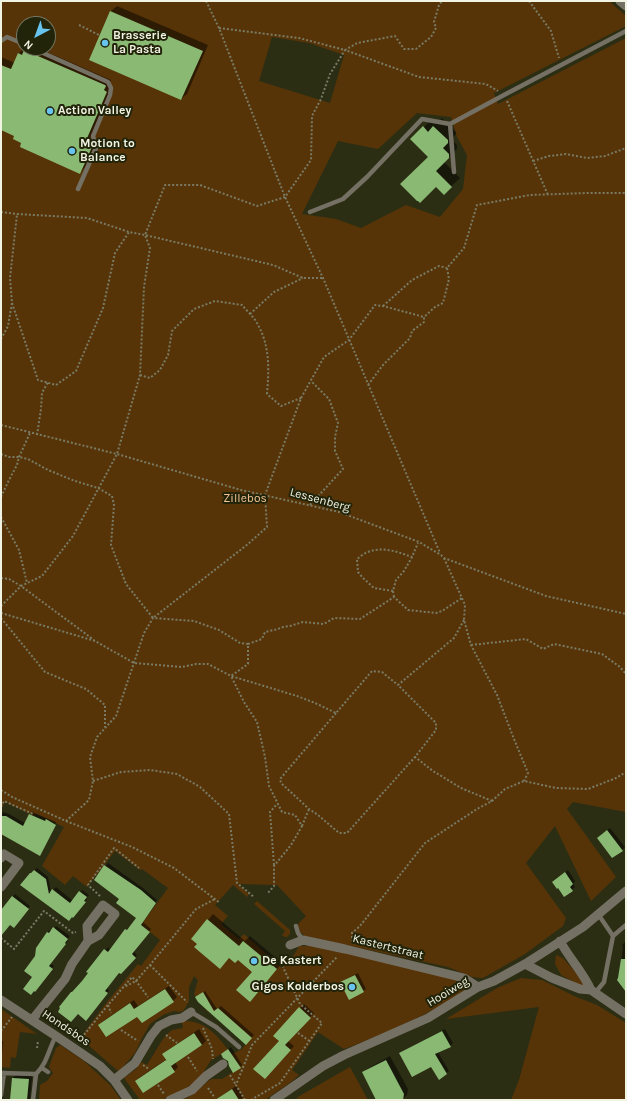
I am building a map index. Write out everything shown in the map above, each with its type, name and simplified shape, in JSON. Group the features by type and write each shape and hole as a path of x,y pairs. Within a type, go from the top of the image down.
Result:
{"street":[{"path":"620,1 626,6"},
{"path":"1,858 4,854 19,863 1,887"},
{"name":"Hooiweg","path":"274,1100 323,1066 344,1055 428,1018 478,987 494,981 525,964 583,926 626,891"},
{"path":"290,945 303,940"},
{"name":"Kastertstraat","path":"303,940 464,978 478,987"},
{"path":"32,1020 65,979 72,964 88,941"},
{"path":"560,941 566,953 587,981 593,992"},
{"path":"525,964 552,978 580,989 593,992 626,1014"},
{"name":"Hondsbos","path":"1,1000 100,1066 114,1080 128,1100"},
{"path":"114,1080 135,1063 151,1036 159,1026 171,1020 182,1018 191,1012"},
{"path":"168,1098 192,1090 206,1076 223,1064"}],"lane":[{"path":"310,212 343,199 367,177 422,119 450,124 626,31"},
{"path":"1,41 7,37 16,41"},
{"path":"50,56 108,82 111,88 110,95 93,136 96,148 78,189"},
{"path":"450,124 454,172"},
{"path":"598,914 613,936"},
{"path":"593,992 604,982 613,936 626,925"},
{"path":"296,926 298,933 303,940"},
{"path":"191,1012 216,1026 239,1048"},
{"path":"33,1100 36,1074 46,1061 56,1036"},
{"path":"42,1068 48,1072"},
{"path":"1,1095 2,1073 36,1074"}],"path":[{"path":"206,1 219,28 285,196 323,278 441,554"},
{"path":"1,606 21,586 42,576 73,536 117,454 140,375 144,286 150,248 146,234 165,185 200,186 257,206 285,196 311,160 312,116 321,99 330,74 345,50 357,44 395,36 404,49 416,50 431,37 436,28 434,22 439,5 442,1"},
{"path":"529,1 551,31 561,65"},
{"path":"79,25 99,35"},
{"path":"219,28 299,38 345,50 420,77 486,84 504,95 548,195"},
{"path":"533,161 549,156 566,154 587,158 606,156 626,148"},
{"path":"447,268 464,248 477,205 530,195 626,193"},
{"path":"1,212 86,218 129,232 146,234 273,265 303,278 323,278"},
{"path":"17,214 10,278 12,303 38,380 56,384 76,371 103,308 115,253 129,232"},
{"path":"383,306 412,280 439,266 447,268"},
{"path":"368,385 383,365 410,338 412,331 424,322 424,317 435,307 443,303 449,279 447,268"},
{"path":"250,314 274,292 303,278"},
{"path":"140,375 150,378 160,370 168,355 172,331 194,309 215,302 242,305 258,324 267,346 269,375 267,394 281,406 301,398"},
{"path":"1,339 8,326 12,303"},
{"path":"66,821 89,800 93,781 90,757 96,737 116,716 144,633 153,618 248,544 267,527 265,495 301,398 324,357 349,340 375,305 424,317"},
{"path":"37,434 42,393 48,382"},
{"path":"310,505 343,469 335,451 335,437 338,423 329,399 311,382"},
{"name":"Lessenberg","path":"1,425 117,454 241,490 339,512 418,542 441,554 465,605 464,620 471,645 497,694 528,773 524,781"},
{"path":"1,497 17,465 30,433"},
{"path":"1,454 9,457 28,459 48,470 98,488 112,496 114,505 111,545 126,584 153,618 194,621 219,630 240,643 248,644 262,639 265,632 303,622 324,624 334,618 360,618 394,596"},
{"path":"1,517 18,550 27,583"},
{"path":"418,542 404,571 396,580 393,591 394,596 408,610 436,612 442,611 462,598"},
{"path":"393,591 374,588 368,583 358,572 357,559 367,552 377,549 394,550 412,557"},
{"path":"444,558 546,596 626,614"},
{"path":"1,578 9,579 21,586 96,641 134,662 182,668 196,664 208,664 231,676 297,696 336,713"},
{"path":"1,613 96,641"},
{"path":"1,618 45,672 86,689 105,705 105,728"},
{"path":"398,686 454,638 464,620"},
{"path":"471,645 526,639 544,649 554,644 602,654 620,667 626,674"},
{"path":"231,676 248,664 248,644"},
{"path":"372,671 382,672 436,723 436,730 415,757 347,833 339,833 309,809 281,783 280,779 336,713 372,671"},
{"path":"231,676 244,702 257,722 265,757 269,786 277,804 282,812 296,815 302,826"},
{"path":"415,757 433,771 461,788 492,801"},
{"path":"93,781 121,772 150,770 177,774 200,787 229,814 237,883 254,897"},
{"path":"236,1085 252,1045 298,998 349,950 352,933 360,926 425,843 492,801 505,789 524,781 556,788 588,789 616,778 626,772"},
{"path":"1,790 12,797 66,821 132,847 174,868 220,903"},
{"path":"1,807 4,801 33,814"},
{"path":"268,894 274,886 270,812 277,804"},
{"path":"274,866 291,845 302,826 309,809"},
{"path":"100,896 88,885 114,848 139,868"},
{"path":"122,988 136,981 196,910 215,899"},
{"path":"1,938 14,949 44,911 73,933 76,932"},
{"path":"150,965 187,1002"},
{"path":"251,1100 280,1083 322,1023 300,1004 283,967"},
{"path":"79,1042 132,977 148,997"},
{"path":"108,1005 111,1012"},
{"path":"1,1030 12,1016"},
{"path":"202,1025 212,1049 213,1059"},
{"path":"121,1030 140,1042"},
{"path":"298,1033 310,1041"},
{"path":"166,1035 176,1043"},
{"path":"37,1048 38,1041"},
{"path":"188,1057 200,1076"},
{"path":"230,1075 245,1100"},
{"path":"158,1085 168,1098"},
{"path":"206,1085 215,1098"}],"green space":[{"name":"Zillebos","path":"1,1 609,1 626,16 626,26 494,93 498,104 626,38 626,812 573,802 567,809 616,877 591,901 555,826 526,863 566,918 563,926 525,954 483,978 472,977 448,967 305,936 300,932 298,924 306,916 277,885 238,884 249,894 247,897 233,885 215,905 228,916 221,924 239,939 244,934 282,968 294,955 299,946 317,946 446,976 462,982 467,986 461,993 431,1011 344,1049 318,1032 292,1070 299,1075 265,1100 180,1100 187,1098 196,1092 208,1081 212,1079 222,1079 239,1068 230,1055 242,1049 250,1038 219,1013 208,1012 194,994 198,980 194,976 189,987 189,1001 184,1010 180,1012 174,1011 163,1015 150,1024 135,1053 118,1071 80,1038 138,964 141,966 160,940 141,925 168,888 142,869 140,870 115,851 87,887 73,876 65,885 42,866 64,827 36,814 34,816 5,802 1,809","holes":["272,37 309,43 344,55 330,103 259,81","417,113 451,117 457,137 467,155 463,189 440,217 406,205 361,228 336,219 302,214 338,141 378,149"]},
{"path":"257,901 290,930 290,934 287,937 282,935 285,931 254,904"},
{"path":"556,955 563,958 584,982 585,986 582,986 561,975 555,964"},
{"path":"521,978 542,980 574,996 597,1005 626,1023 626,1100 511,1100 519,1080 539,1007 446,1019 497,988"},
{"path":"1,1009 37,1034 20,1032 16,1058 11,1057 10,1068 1,1067"},
{"path":"191,1021 204,1026 220,1039 228,1050 211,1060 199,1079 183,1091 161,1100 140,1100 124,1078 136,1069 141,1062 147,1065 166,1035 172,1030 183,1028 182,1022"},
{"path":"60,1045 84,1061 111,1086 121,1100 39,1100 40,1085 47,1081 53,1073 49,1067 56,1048"},
{"path":"350,1067 368,1100 298,1100 299,1099 296,1098"}],"building":[{"path":"110,11 203,51 181,100 89,60"},
{"name":"Action Valley","path":"17,56 38,56 106,86 104,90 107,92 85,143 92,147 80,174 20,147 21,143 13,139 14,136 1,130 1,65 11,69"},
{"path":"423,126 428,132 433,126 448,140 448,143 443,148 449,154 449,158 436,171 452,187 444,195 436,187 420,203 400,184 428,157 410,139"},
{"path":"29,814 45,821 46,819 56,825 40,856 1,834 1,816 6,816 23,826"},
{"path":"607,830 623,851 612,858 597,838"},
{"path":"104,865 141,890 156,903 141,925 150,932 132,954 136,958 121,974 119,973 105,991 108,993 86,1021 78,1014 71,1022 58,1012 59,1007 82,981 88,973 86,972 104,949 108,952 125,929 127,930 136,918 116,903 119,899 94,880"},
{"path":"34,870 46,879 49,894 52,889 70,903 79,891 87,897 84,901 86,902 69,921 20,885"},
{"path":"565,872 573,884 570,887 573,891 564,897 552,882"},
{"path":"12,896 29,909 14,928 10,925 1,936 1,910"},
{"name":"De Kastert","path":"207,919 239,946 243,941 277,969 250,1002 236,990 252,972 238,960 235,963 229,958 220,969 194,947 197,944 191,939"},
{"path":"53,927 68,939 65,943 66,944 49,966 53,969 31,995 23,989 32,977 24,971 35,956 36,948 47,932 49,933"},
{"path":"621,959 626,959 626,992 617,980"},
{"name":"Gigos Kolderbos","path":"355,975 364,992 349,1000 340,982"},
{"path":"165,989 174,1002 142,1023 137,1017 106,1037 98,1025 130,1003 134,1009"},
{"path":"203,992 214,1011 218,1008 252,1038 246,1045 198,1002 195,997"},
{"path":"299,1007 311,1018 285,1045 291,1050 265,1079 253,1069 279,1041 273,1036"},
{"path":"442,1031 451,1047 435,1054 447,1074 439,1080 431,1067 412,1077 399,1053"},
{"path":"194,1033 202,1045 171,1066 175,1072 143,1093 135,1081 166,1060 167,1061 162,1054"},
{"path":"228,1049 241,1068 233,1073 228,1061 223,1058 221,1054"},
{"path":"386,1060 404,1094 403,1100 376,1100 362,1072"},
{"path":"12,1078 29,1079 27,1100 10,1100"},
{"path":"232,1089 239,1100 215,1100"}],"place":[{"name":"Brasserie La Pasta","path":"105,43"},
{"name":"Action Valley","path":"50,111"},
{"name":"Motion to Balance","path":"72,151"},
{"name":"De Kastert","path":"254,961"},
{"name":"Gigos Kolderbos","path":"352,987"}]}
